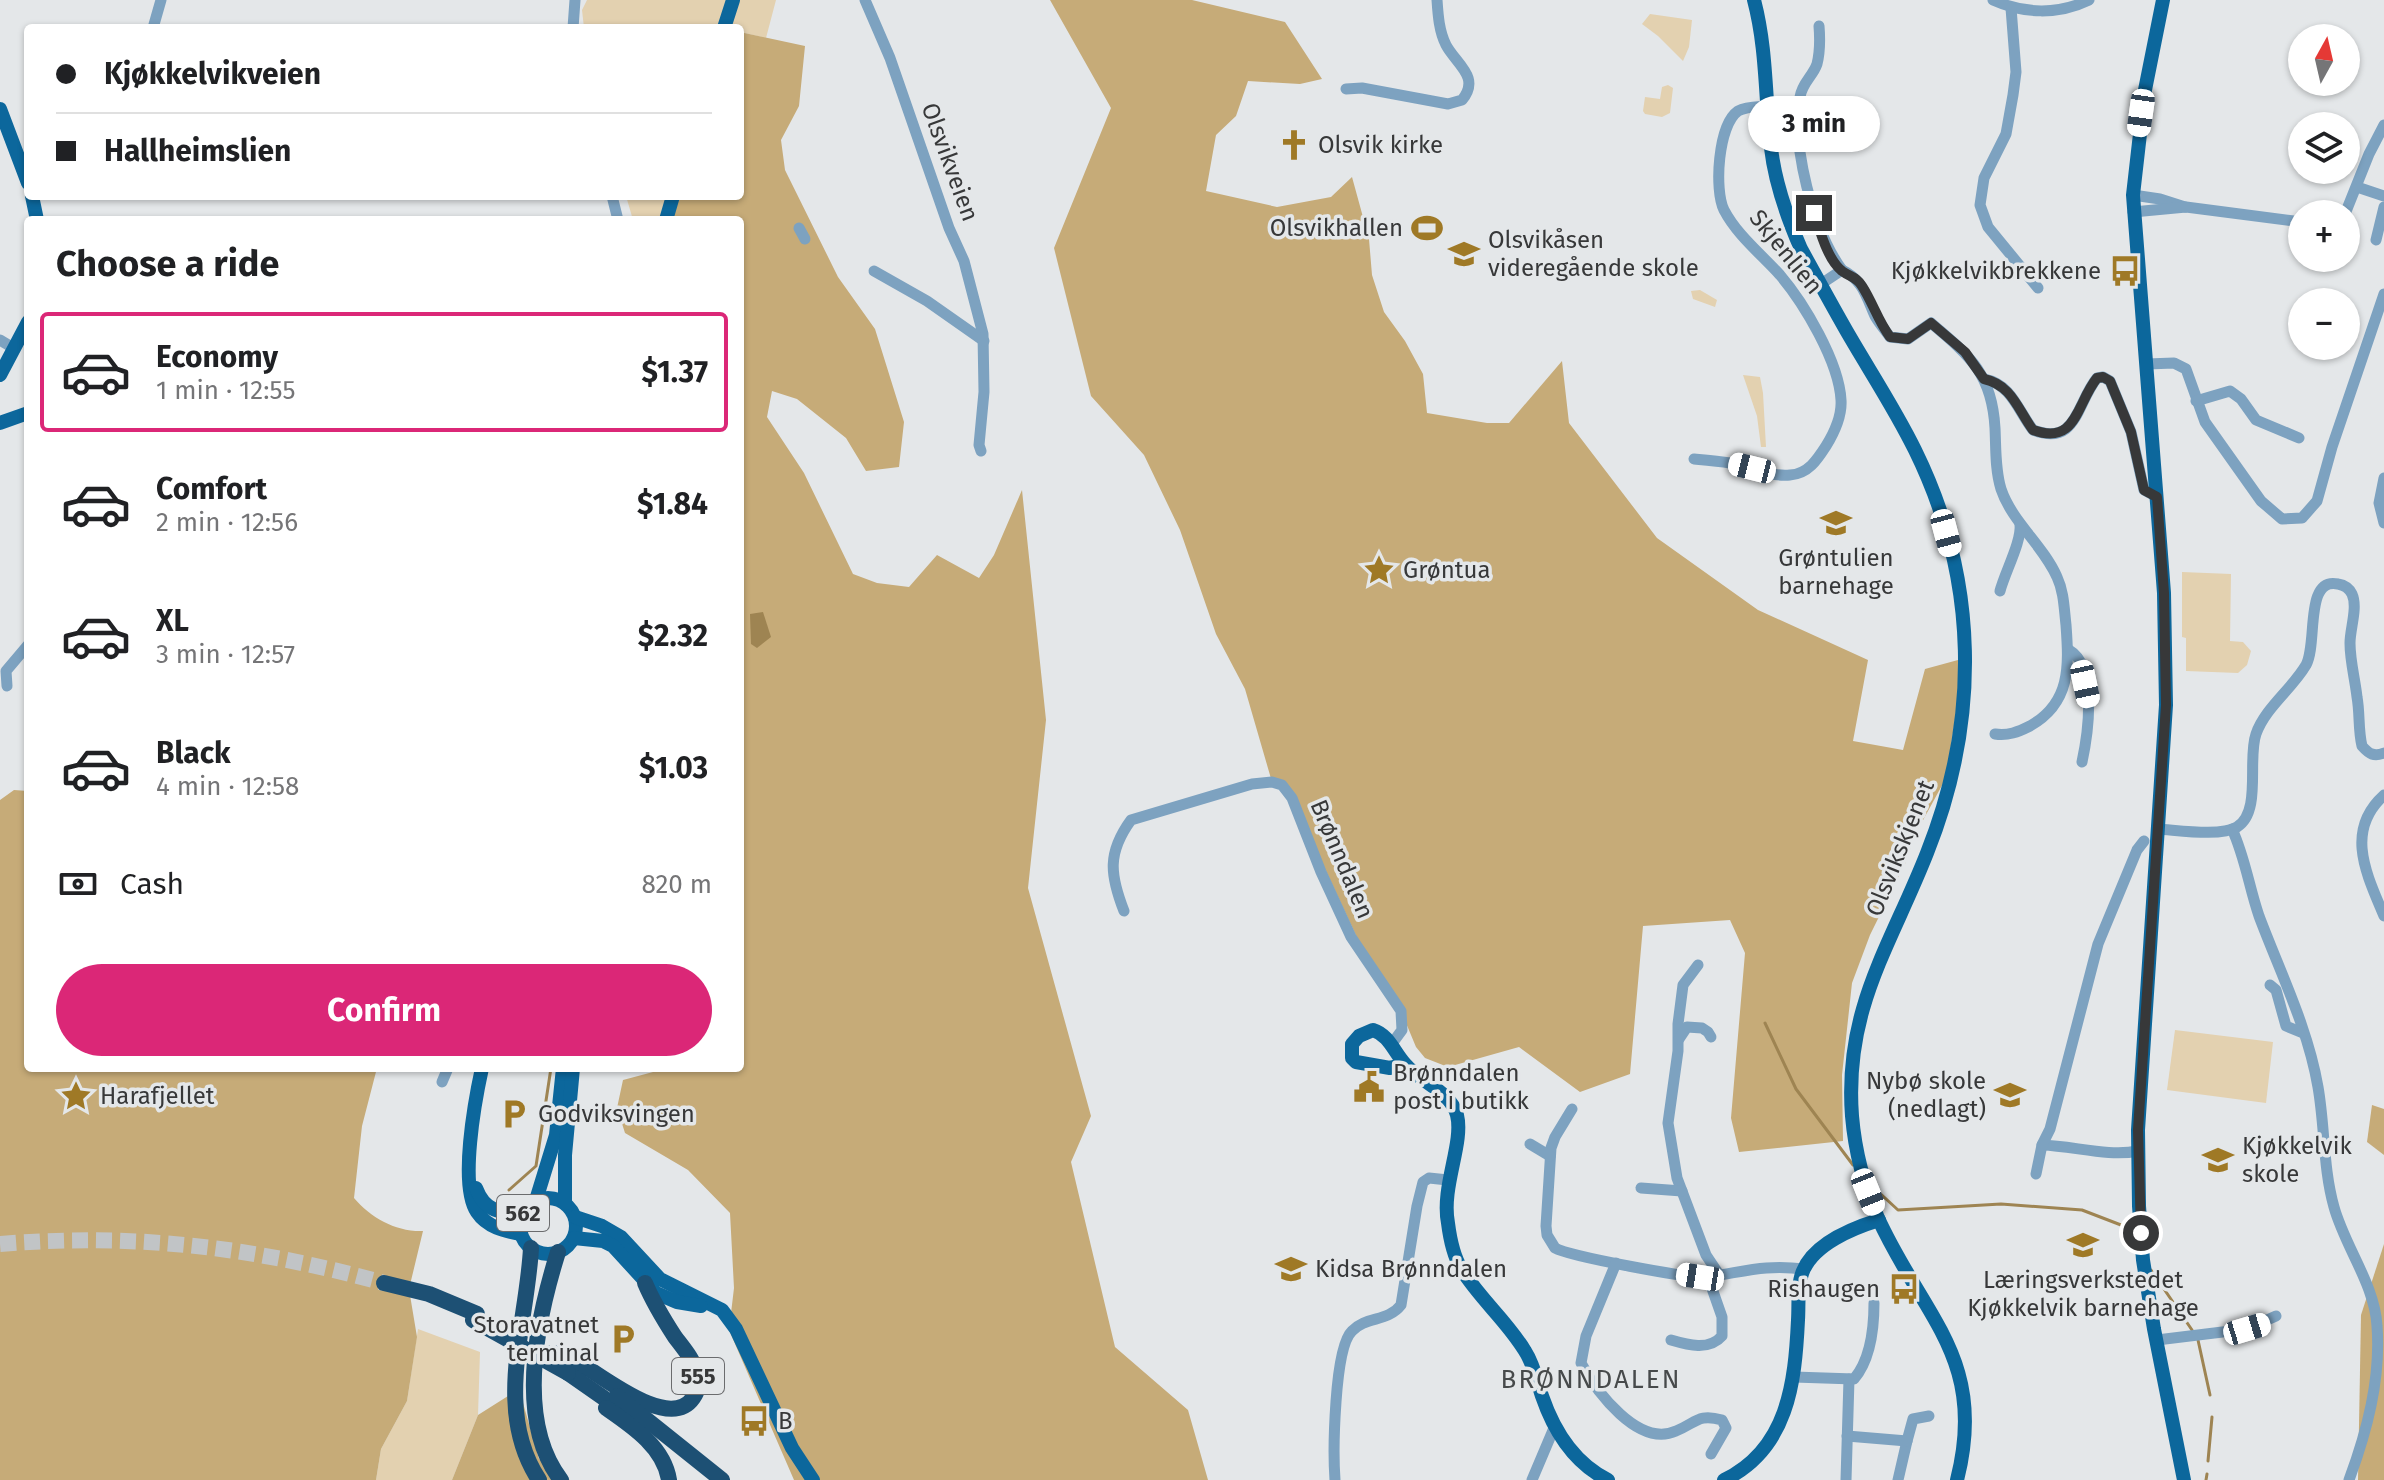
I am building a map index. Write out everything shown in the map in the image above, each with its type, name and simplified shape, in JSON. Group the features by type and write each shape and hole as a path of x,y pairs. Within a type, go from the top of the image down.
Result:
{"highway":[{"path":"531,1248 515,1404 519,1439 539,1480"},
{"path":"558,1252 541,1326 534,1402 537,1431 561,1480"},
{"name":"555","path":"384,1283 475,1317 550,1353 722,1480"},
{"name":"555","path":"475,1317 568,1373 572,1383 615,1400 671,1410 690,1402 698,1384 694,1365 645,1283"},
{"name":"555","path":"615,1400 661,1456 669,1480"},
{"name":"555","path":"615,1400 705,1480"}],"main road":[{"path":"725,24 733,0"},
{"name":"Olsvikskjenet","path":"1754,0 1761,30 1771,150 1782,198 1801,249 1914,448 1931,486 1958,579 1966,658 1958,753 1948,794 1922,865 1868,986 1851,1072 1856,1143 1868,1192 1879,1220 1937,1321 1956,1363 1965,1402 1966,1426 1965,1448 1957,1480"},
{"path":"2163,0 2145,90 2133,195 2164,593 2166,705 2138,1151 2143,1260 2184,1480"},
{"path":"0,109 23,152"},
{"path":"0,375 24,330"},
{"path":"2,419 24,414"},
{"path":"1404,1064 1390,1068 1365,1065 1352,1058 1352,1044 1359,1036 1373,1030 1383,1034 1404,1064 1445,1098 1457,1115 1456,1141 1445,1196 1456,1259 1475,1289 1514,1333 1531,1360 1554,1428 1568,1448 1590,1469 1608,1480"},
{"path":"481,1072 473,1120 468,1193 478,1214 498,1228 521,1234"},
{"name":"562","path":"536,1200 554,1198 565,1203 575,1217 577,1228 574,1238 558,1252 544,1254 531,1248 521,1234 520,1223 523,1213 536,1200 556,1135 563,1072"},
{"name":"562","path":"565,1203 565,1155 573,1072"},
{"path":"470,1167 480,1200 486,1207 504,1213 523,1213"},
{"path":"575,1217 602,1226 621,1237 660,1279 722,1304 792,1448 813,1480"},
{"path":"1724,1480 1756,1458 1779,1426 1789,1401 1804,1269 1820,1249 1879,1220"},
{"path":"574,1238 603,1241 613,1246 624,1254 645,1283 666,1298 722,1304"}],"street":[{"path":"154,24 161,0"},
{"path":"573,24 575,0"},
{"name":"Olsvikveien","path":"865,0 890,58 949,228 964,261 984,341 981,451"},
{"path":"1346,89 1362,88 1448,104 1462,100 1469,87 1469,76 1444,41 1437,0"},
{"path":"1993,0 2011,8 2053,11 2089,0"},
{"path":"2011,8 2016,72 2013,95 2006,134 1984,178 1980,205 1988,227 2038,288"},
{"path":"1819,26 1817,66 1801,92 1799,129 1808,195 1820,230 1842,270 1861,283 1876,318 1890,337 1908,339 1931,323 1965,352 1984,379 1992,400 2001,490 2057,576 2064,598 2069,650 2064,686 2051,710 2039,721 2017,733 1995,734"},
{"name":"Skjenlien","path":"1694,459 1789,476 1803,473 1829,442 1841,410 1838,382 1817,331 1781,277 1737,228 1721,200 1721,154 1733,116 1744,108 1768,106"},
{"path":"2351,200 2384,125"},
{"path":"2357,187 2384,196"},
{"path":"2133,195 2186,207 2288,220"},
{"path":"2133,212 2186,207"},
{"path":"2376,240 2384,207"},
{"path":"1821,284 1842,270"},
{"path":"874,271 927,301 984,341"},
{"path":"2147,364 2180,365 2189,375 2205,422 2270,511 2288,521 2302,518 2317,501 2384,294"},
{"path":"0,340 15,349"},
{"path":"1984,379 1996,382 2009,392 2033,430 2048,434 2063,432 2072,424 2097,378 2110,381 2131,432 2144,490 2157,497"},
{"path":"2196,401 2230,391 2236,393 2256,420 2299,438"},
{"path":"2384,478 2379,503 2384,523"},
{"path":"2000,591 2019,539 2020,523"},
{"path":"2158,829 2232,829 2239,826 2250,810 2256,734 2309,660 2314,640 2315,598 2323,586 2341,584 2353,596 2350,646 2362,744 2368,753 2377,756 2384,753"},
{"path":"7,686 6,671 24,650"},
{"path":"2069,650 2081,662 2090,706 2082,762"},
{"name":"Brønndalen","path":"1124,911 1112,867 1116,846 1131,820 1252,784 1272,782 1282,785 1292,798 1351,937 1401,1011 1402,1030 1391,1045"},
{"path":"2384,795 2369,814 2361,849 2363,866 2384,916"},
{"path":"2232,829 2240,844 2258,912 2312,1058 2334,1206 2376,1313 2376,1365 2369,1422 2349,1480"},
{"path":"2036,1174 2098,944 2137,850 2144,841"},
{"path":"1671,1340 1688,1345 1709,1345 1722,1336 1722,1317 1713,1275 1682,1191 1670,1147 1668,1123 1683,985 1698,965"},
{"path":"2270,985 2276,990 2286,1026 2303,1033"},
{"path":"1679,1039 1687,1027 1708,1032 1711,1037"},
{"path":"442,1082 446,1072"},
{"path":"1572,1109 1555,1137 1550,1156 1546,1226 1552,1243 1561,1251 1616,1263 1713,1275 1764,1266 1804,1269"},
{"path":"1530,1144 1550,1156"},
{"path":"2042,1145 2117,1153 2138,1151"},
{"path":"1335,1480 1336,1407 1347,1337 1361,1324 1390,1316 1401,1305 1423,1182 1429,1178 1448,1180"},
{"path":"1641,1188 1682,1191"},
{"path":"1616,1263 1586,1336 1581,1363 1604,1400 1641,1429 1670,1433 1699,1418 1722,1420 1726,1428 1711,1454"},
{"path":"1794,1377 1849,1379 1857,1375 1871,1338 1874,1303"},
{"path":"2157,1340 2247,1329 2276,1316"},
{"path":"1846,1480 1849,1379"},
{"path":"1898,1480 1911,1421 1921,1415 1929,1416"},
{"path":"1532,1480 1554,1428"},
{"path":"1847,1436 1907,1441"}],"shaded area":[{"path":"587,0 776,0 766,38 744,33 744,24 584,24 582,10"},
{"path":"1050,0 1192,0 1285,22 1322,79 1300,84 1248,81 1236,116 1216,135 1206,191 1277,207 1331,197 1352,177 1369,239 1372,275 1384,312 1423,374 1427,413 1487,423 1509,423 1562,361 1569,423 1657,538 1758,610 1868,660 1853,741 1903,750 1925,669 1958,660 1958,700 1946,778 1916,833 1852,983 1842,1075 1843,1141 1739,1152 1731,1118 1745,953 1730,920 1643,926 1630,1074 1580,1092 1519,1047 1448,1067 1425,1058 1416,1047 1401,1011 1372,970 1292,798 1272,782 1245,689 1216,634 1180,530 1144,455 1091,396 1054,248 1111,108"},
{"path":"1650,14 1692,20 1689,47 1683,61 1642,24"},
{"path":"744,33 805,46 799,106 781,140 785,170 838,277 875,329 904,422 899,467 866,471 846,438 797,399 772,391 767,417 804,473 853,574 877,583 909,587 937,555 979,578 994,555 1022,490 1046,720 1028,888 1091,1116 1071,1162 1115,1347 1188,1410 1208,1480 794,1480 729,1330 734,1288 730,1213 688,1170 625,1133 617,1108 623,1080 653,1072 744,1072 744,216 661,216 666,200 744,200"},
{"path":"1668,85 1673,88 1670,113 1662,117 1645,114 1645,97 1660,99 1662,87"},
{"path":"627,200 672,200 670,216 632,216"},
{"path":"1700,290 1717,300 1715,307 1693,299 1691,291"},
{"path":"1743,375 1760,377 1766,447 1761,447 1757,416"},
{"path":"2182,572 2231,574 2230,641 2243,642 2251,651 2247,665 2238,673 2186,671 2186,638 2182,637"},
{"path":"763,612 771,637 757,648 751,644 750,614"},
{"path":"14,790 24,791 24,1072 376,1072 362,1126 354,1198 368,1212 385,1222 403,1229 423,1231 409,1289 417,1337 407,1401 381,1449 376,1480 0,1480 0,800"},
{"name":"Kjøkkelvik skole","path":"2175,1030 2273,1042 2266,1103 2167,1090"},
{"path":"2372,1105 2384,1109 2384,1155 2367,1142"},
{"path":"2384,1244 2384,1480 2358,1480 2361,1315"},
{"path":"418,1329 480,1352 478,1415 452,1480 376,1480 381,1449 407,1401"},
{"path":"519,1389 539,1459 570,1480 452,1480 478,1415"}],"waterway":[{"path":"1765,1023 1796,1089 1853,1165"},
{"path":"509,1190 536,1166 550,1072"},
{"path":"1872,1186 1898,1210 2001,1204 2082,1210 2121,1225 2136,1247"},
{"path":"2151,1270 2192,1330"},
{"path":"2198,1340 2210,1395"},
{"path":"2208,1461 2212,1417"},
{"path":"2206,1480 2207,1474"}],"tunnel":[{"path":"0,1244 99,1240 194,1246 288,1260 384,1283"}],"place":[{"name":"Olsvik kirke","path":"1294,145"},
{"name":"Olsvikhallen","path":"1427,228"},
{"name":"Olsvikåsen videregående skole","path":"1464,254"},
{"name":"Kjøkkelvikbrekkene","path":"2125,271"},
{"name":"Grøntulien barnehage","path":"1836,523"},
{"name":"Grøntua","path":"1379,570"},
{"name":"Brønndalen post i butikk","path":"1369,1087"},
{"name":"Nybø skole (nedlagt)","path":"2010,1095"},
{"name":"Harafjellet","path":"76,1096"},
{"name":"Godviksvingen","path":"514,1114"},
{"name":"Kjøkkelvik skole","path":"2218,1160"},
{"name":"Læringsverkstedet Kjøkkelvik barnehage","path":"2083,1245"},
{"name":"Kidsa Brønndalen","path":"1291,1269"},
{"name":"Rishaugen","path":"1904,1289"},
{"name":"Storavatnet terminal","path":"623,1339"},
{"name":"B","path":"754,1421"}],"district":[{"name":"BRØNNDALEN","path":"1591,1379"}],"route":[{"path":"1814,213 1833,258 1842,270 1861,283 1876,318 1890,337 1908,339 1931,323 1974,361 1984,379 1996,382 2009,392 2033,430 2048,434 2063,432 2072,424 2097,378 2110,381 2131,432 2144,490 2157,497 2164,593 2166,705 2138,1130 2141,1233"}]}
